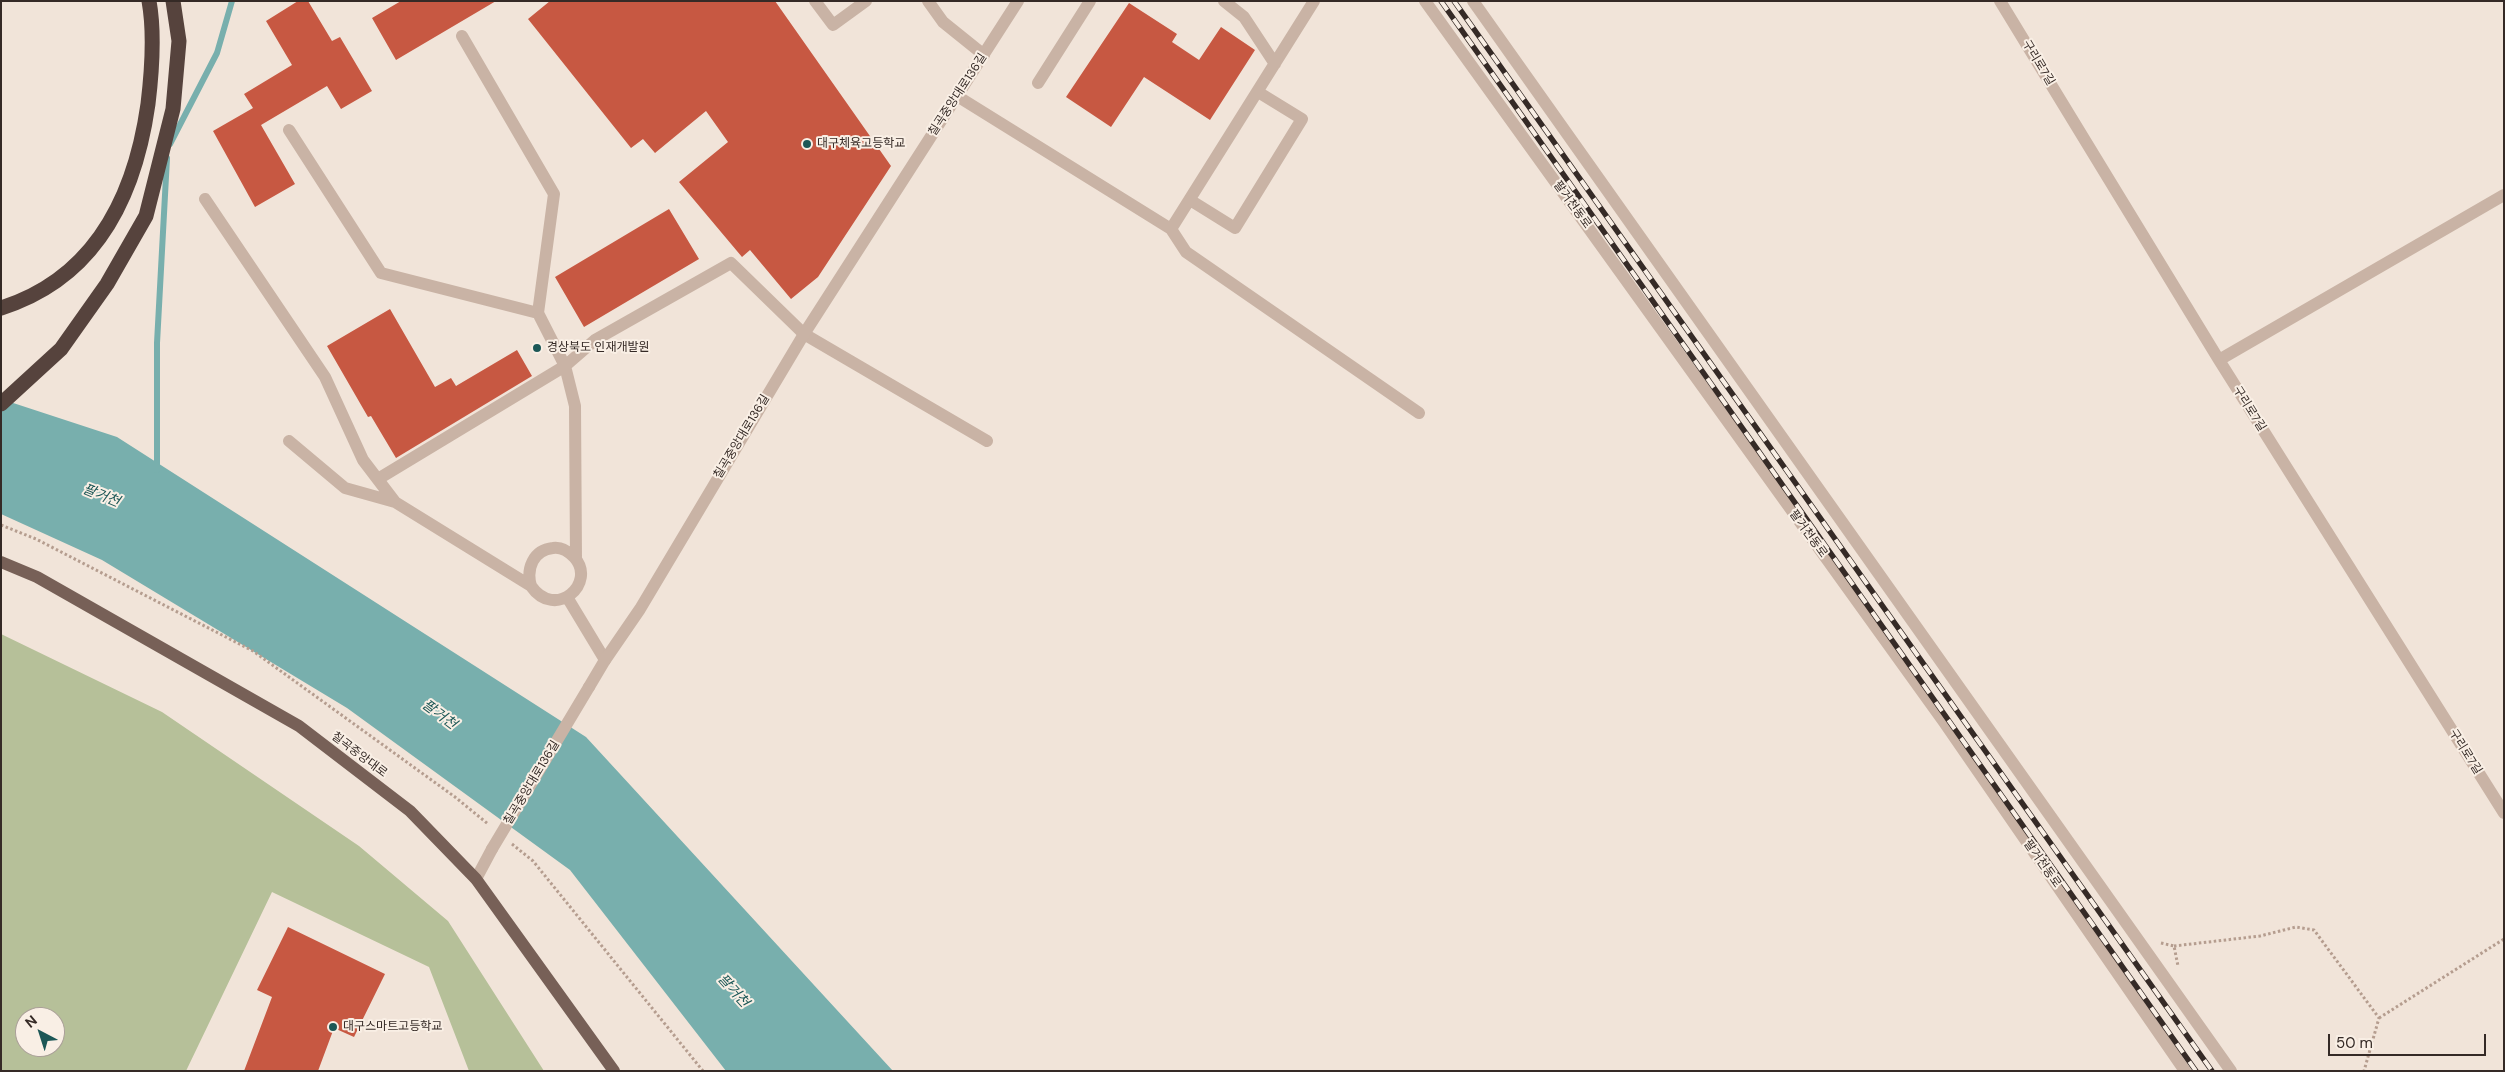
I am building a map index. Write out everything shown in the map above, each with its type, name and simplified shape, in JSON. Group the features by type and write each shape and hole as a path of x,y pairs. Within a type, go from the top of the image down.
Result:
{"highway":[{"path":"1,308 38,293 59,279 82,260 117,213 134,172 145,122 151,73 149,1"},
{"path":"1,404 61,349 106,284 146,216 173,109 179,41 173,1"}],"main road":[{"name":"칠곡중앙대로","path":"1,562 37,577 299,726 410,811 476,879 614,1071"}],"street":[{"path":"816,1 833,25 866,1"},
{"path":"928,1 943,22 984,54"},
{"name":"칠곡중앙대로136길","path":"476,879 605,660 640,609 804,334 1018,1"},
{"path":"1038,83 1090,1"},
{"path":"1224,1 1244,17 1275,64"},
{"path":"1171,229 1314,1"},
{"name":"팔거천동로","path":"1425,1 1938,714 2185,1071"},
{"path":"1473,1 2232,1071"},
{"name":"구리로7길","path":"2000,1 2218,360 2504,814"},
{"path":"289,441 345,488 395,502 531,586 536,593 550,600 567,597 579,584 580,567 576,559 575,406 565,366 538,313 554,194 462,36"},
{"path":"1190,200 1235,228 1302,119 1258,92"},
{"path":"957,96 1171,229 1186,252 1419,413"},
{"path":"289,130 381,273 538,313"},
{"path":"2218,360 2504,195"},
{"path":"205,199 325,377 363,460 395,502"},
{"path":"378,479 565,366 595,340 731,263 804,334 986,441"},
{"path":"531,586 529,569 532,561 544,550 562,549 576,559"},
{"path":"567,597 605,660"}],"path":[{"path":"2174,946 2260,936 2296,927 2314,930 2379,1018"},
{"path":"2364,1071 2379,1018 2504,939"}],"green space":[{"path":"1,634 162,712 359,846 448,921 544,1071 469,1071 429,967 272,892 186,1071 1,1071"}],"water":[{"name":"팔거천","path":"1,399 117,437 586,737 893,1071 726,1071 570,870 347,708 102,560 1,514"}],"building":[{"path":"298,1 308,1 332,41 340,37 372,91 341,109 327,86 261,125 295,184 255,207 213,131 253,108 244,94 292,65 266,21"},
{"path":"401,1 496,1 396,60 372,18"},
{"name":"대구체육고등학교","path":"550,1 775,1 891,166 818,277 791,299 750,250 742,257 679,182 728,142 706,111 655,153 643,139 631,148 528,19"},
{"path":"1129,3 1177,34 1172,42 1199,60 1221,27 1255,50 1210,120 1144,77 1111,127 1066,97"},
{"path":"669,209 699,259 584,327 555,277"},
{"path":"390,309 435,387 451,378 456,386 517,350 532,376 396,458 371,416 368,417 327,346"},
{"path":"288,927 385,974 354,1037 334,1028 318,1071 244,1071 272,997 257,990"}],"waterway":[{"path":"170,144 217,53 232,1"},
{"path":"157,470 157,343 167,158"}],"railway":[{"path":"1441,1 2196,1071"},
{"path":"1454,1 2212,1071"}],"place":[{"name":"대구체육고등학교","path":"807,144"},
{"name":"경상북도 인재개발원","path":"537,348"},
{"name":"대구스마트고등학교","path":"333,1027"}]}
